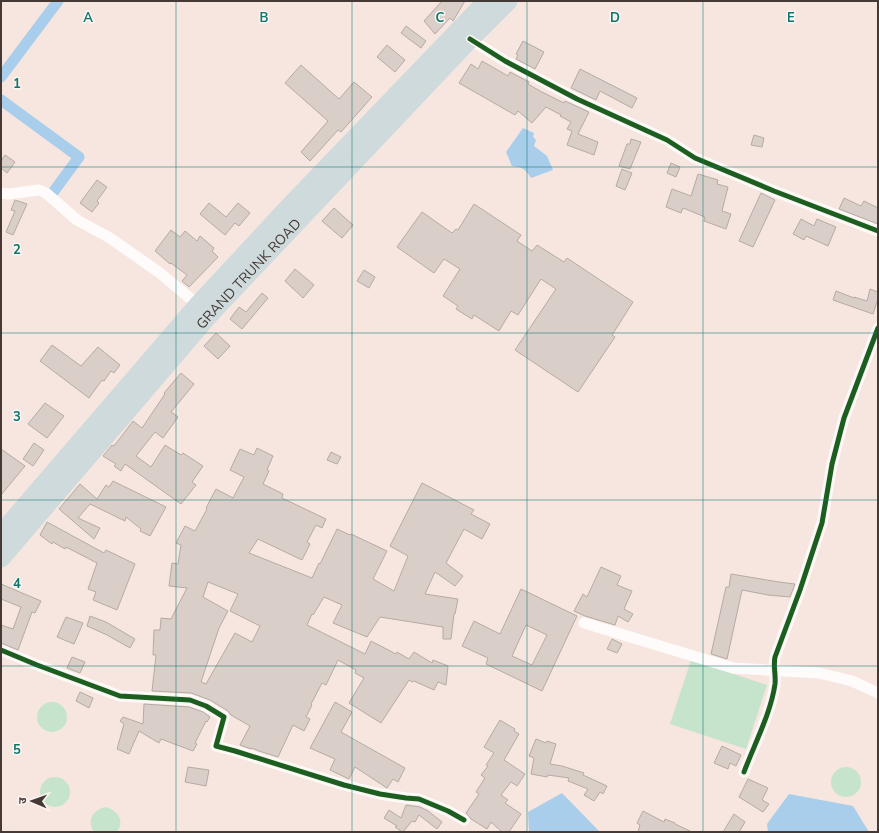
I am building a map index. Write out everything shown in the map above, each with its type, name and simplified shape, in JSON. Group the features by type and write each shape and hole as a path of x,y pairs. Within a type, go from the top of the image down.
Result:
{"highway":[{"name":"GRAND TRUNK ROAD","path":"1,558 23,520 95,436 198,305 238,272 333,173 484,11 508,1"},
{"name":"GRAND TRUNK ROAD","path":"333,173 470,39 484,11"},
{"name":"GRAND TRUNK ROAD","path":"95,436 209,315 238,272"},
{"name":"GRAND TRUNK ROAD","path":"1,534 23,520"}],"street":[{"path":"470,39 512,65 577,99 667,140 695,158 774,191 878,231"},
{"path":"1,193 8,194 39,190 46,192 77,220 110,238 160,273 198,305"},
{"path":"744,772 768,709 775,684 775,657 800,590 822,523 832,464 838,440 878,328"},
{"path":"584,623 733,668 819,673 852,681 878,693"},
{"path":"1,650 120,696 190,700 206,706 224,717 216,746 235,750 344,785 380,794 419,799 448,811 464,820"}],"green space":[{"path":"691,660 767,685 746,749 670,724"},
{"path":"52,702 63,706 67,717 63,728 52,732 41,728 37,717 41,706"},
{"path":"846,767 857,771 861,782 857,793 846,797 835,793 831,782 835,771"},
{"path":"55,777 66,781 70,792 66,803 55,807 44,803 40,792 44,781"},
{"path":"101,808 110,808 119,816 120,824 117,832 94,832 92,828 92,816"}],"water":[{"path":"523,128 534,133 533,137 536,140 534,146 547,156 553,170 531,178 523,169 512,166 506,152"},
{"path":"562,793 599,832 529,832 528,812"},
{"path":"789,794 853,806 869,832 768,832 767,824"}],"building":[{"path":"442,1 465,1 453,21 450,18 435,34 424,21"},
{"path":"406,26 426,41 421,48 401,33"},
{"path":"523,41 544,52 535,69 516,59 518,55 516,54"},
{"path":"387,45 405,60 395,72 377,57"},
{"path":"482,61 508,76 510,72 529,82 528,84 540,91 564,103 565,101 589,112 578,134 598,142 594,155 567,145 572,131 567,129 571,122 546,107 532,123 518,111 515,115 459,83 471,64 478,69"},
{"path":"301,65 339,99 354,82 372,97 341,132 338,130 310,161 301,152 328,121 285,83"},
{"path":"580,69 637,98 632,108 600,91 596,100 571,88"},
{"path":"754,135 764,138 762,147 751,145"},
{"path":"631,139 641,142 630,169 619,166 627,144 630,144"},
{"path":"5,155 15,162 7,173 1,168 1,161"},
{"path":"671,163 680,167 676,177 667,173"},
{"path":"622,169 632,173 625,190 616,186"},
{"path":"698,174 718,180 717,184 728,187 722,211 731,214 726,229 704,221 705,217 683,208 681,213 666,207 672,189 691,196"},
{"path":"97,180 107,187 97,201 99,203 92,212 80,203"},
{"path":"761,193 775,200 753,247 739,241"},
{"path":"844,198 861,206 864,201 878,208 878,224 839,209"},
{"path":"15,200 27,204 13,235 6,232 15,211 11,210"},
{"path":"209,203 226,217 238,203 250,213 239,226 235,223 225,235 200,214"},
{"path":"474,204 521,235 517,241 532,251 537,245 564,262 567,258 633,302 612,335 615,337 578,392 515,350 556,289 541,279 518,315 511,311 499,331 474,315 472,319 456,309 458,306 443,296 460,269 444,259 434,273 397,247 422,212 452,233 456,229 458,230"},
{"path":"334,208 353,225 342,238 322,221"},
{"path":"801,219 814,226 817,219 836,227 828,246 806,236 804,240 793,234"},
{"path":"171,230 180,237 185,231 197,241 200,236 214,248 212,251 218,257 189,287 182,281 187,275 171,263 170,264 155,251"},
{"path":"295,269 314,285 303,298 285,281"},
{"path":"364,270 375,277 369,288 357,281"},
{"path":"870,289 878,292 878,299 873,314 833,300 836,291 867,301"},
{"path":"262,293 268,298 242,329 230,319 239,307 246,312"},
{"path":"216,333 230,346 218,359 204,346"},
{"path":"52,345 81,366 98,347 120,365 114,373 111,371 104,381 102,380 89,398 40,361"},
{"path":"181,373 194,384 171,412 178,417 163,438 155,432 136,456 151,467 165,445 181,455 183,453 203,466 192,482 196,485 181,504 125,464 121,471 114,466 116,464 103,456 112,445 114,446 133,421 142,428 165,394 164,393"},
{"path":"45,403 64,416 47,438 28,424"},
{"path":"34,443 44,450 33,466 23,459"},
{"path":"257,448 273,456 267,470 269,471 263,484 283,494 282,498 326,519 322,528 316,525 307,542 310,544 302,560 258,539 249,553 312,578 337,529 387,551 373,579 394,591 408,556 390,546 422,483 474,510 471,514 490,524 482,539 464,529 446,563 463,576 455,586 435,572 425,594 458,599 454,614 451,639 443,639 443,627 380,617 367,637 333,623 342,605 324,597 313,615 312,614 307,625 365,654 371,641 409,659 414,652 432,663 433,660 448,666 446,685 438,682 434,690 409,680 381,723 349,703 364,678 355,673 356,670 338,660 326,685 322,683 311,704 312,705 306,717 310,719 304,731 293,725 278,757 240,745 250,726 210,700 191,693 152,691 156,655 153,655 154,630 160,630 161,618 171,619 187,588 169,586 172,563 178,564 181,545 176,543 185,526 195,531 216,489 233,498 244,477 230,470 240,449 254,455","holes":["208,582 238,594 230,611 260,626 252,642 235,633 206,684 201,682 219,628 228,611 203,597"]},
{"path":"1,449 25,466 1,495"},
{"path":"331,452 341,457 337,464 327,460"},
{"path":"113,481 166,507 150,536 140,531 141,529 126,517 125,521 90,504 78,518 100,528 94,539 59,509 80,484 97,499 106,485 109,487"},
{"path":"47,522 104,553 106,550 135,564 117,610 93,600 96,592 88,589 97,563 66,547 65,549 53,542 52,544 40,535"},
{"path":"601,567 621,576 617,585 632,591 624,609 633,614 628,622 618,616 615,625 574,611 583,594 587,597"},
{"path":"731,574 795,584 790,597 742,590 727,659 711,654 726,587 729,587"},
{"path":"1,584 41,601 35,613 32,612 18,650 1,643 1,625 13,629 21,607 1,599"},
{"path":"521,589 577,616 542,691 486,664 488,658 462,646 474,621 500,634","holes":["526,625 547,635 532,665 512,656"]},
{"path":"90,616 106,622 135,639 130,648 87,626"},
{"path":"66,617 83,623 74,644 57,637"},
{"path":"612,639 622,644 617,653 607,649"},
{"path":"72,657 85,662 80,673 67,668"},
{"path":"80,692 93,698 89,708 76,701"},
{"path":"335,702 352,712 341,732 405,768 398,782 393,779 387,788 355,767 349,779 330,770 335,759 310,748"},
{"path":"144,704 189,707 203,712 210,717 207,722 206,721 195,743 197,744 193,751 161,739 159,743 139,731 129,754 117,749 124,724 120,721 123,717 143,724"},
{"path":"500,720 515,729 514,731 519,734 504,760 525,774 517,786 511,782 501,795 508,800 505,803 521,814 509,832 502,832 491,822 487,829 471,819 466,813 479,794 476,792 485,778 481,775 488,766 486,765 494,753 484,747"},
{"path":"536,739 546,743 547,741 556,744 550,764 584,773 583,775 607,786 603,794 600,792 594,801 584,795 588,789 568,781 569,778 548,775 547,777 531,774 534,758 529,756"},
{"path":"722,746 741,755 736,766 730,763 728,769 714,763"},
{"path":"188,767 209,770 206,786 185,782"},
{"path":"748,779 768,788 762,800 769,804 763,812 739,797"},
{"path":"406,805 420,807 428,811 442,822 437,829 419,815 415,822 412,821 402,832 395,827 397,826 384,818 389,810 401,818"},
{"path":"643,811 664,822 665,819 692,832 638,832 640,825 637,823"},
{"path":"734,814 745,822 739,832 723,832"}],"waterway":[{"path":"1,77 58,1"},
{"path":"1,100 79,157 54,191"}],"cycle path":[{"path":"470,39 505,61 577,99 667,140 695,158 774,191 878,231"},
{"path":"744,772 770,706 775,684 775,657 800,590 822,523 832,464 844,418 878,328"},
{"path":"1,650 120,696 190,700 206,706 224,717 216,746 344,785 380,794 419,799 448,811 464,820"}]}
